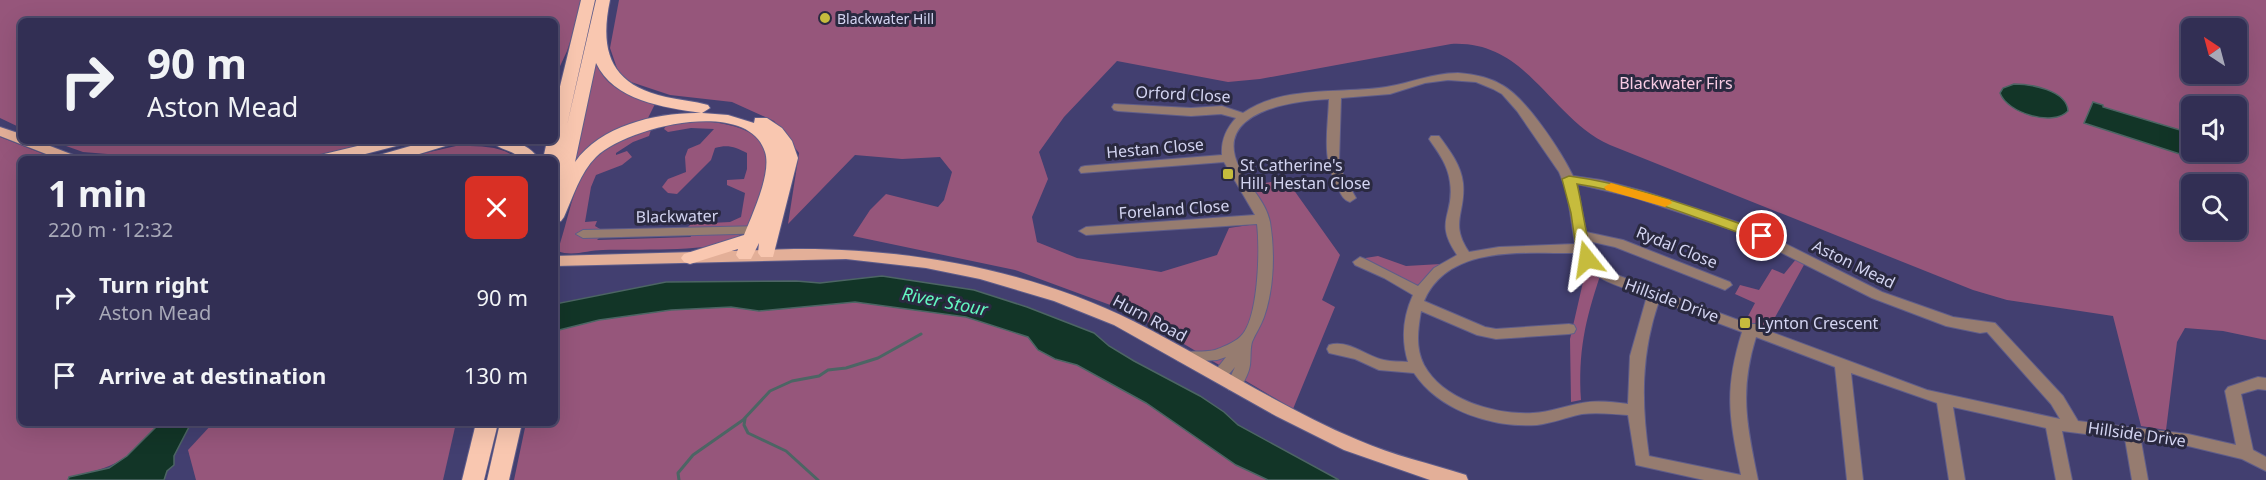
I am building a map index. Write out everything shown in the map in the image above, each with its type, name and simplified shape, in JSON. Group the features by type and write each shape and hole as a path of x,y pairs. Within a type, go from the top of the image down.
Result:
{"highway":[{"path":"558,128 588,0"},
{"path":"558,202 603,0"},
{"path":"598,22 602,59 610,74 623,85 643,96 664,102 745,115 765,123 780,135 788,149 789,167 755,238 690,258"},
{"path":"558,80 581,30"},
{"path":"558,209 579,167 591,153 629,130 665,120 709,117 737,121 753,128 773,149 775,164 773,176 755,238"},
{"path":"338,156 387,144"},
{"path":"395,156 436,144"},
{"path":"507,144 521,149 528,156"},
{"path":"755,238 767,254"},
{"path":"473,480 487,426"},
{"path":"498,480 510,426"}],"main road":[{"path":"0,131 18,138"},
{"path":"33,144 63,156"},
{"name":"Hurn Road","path":"767,254 837,254 898,259 1034,290 1112,318 1310,427 1390,460 1459,480"},
{"path":"558,261 690,258"}],"street":[{"name":"Hillside Drive","path":"1244,117 1257,109 1289,99 1386,91 1444,76 1463,76 1484,81 1506,93 1514,102 1569,179 1578,213 1581,242 1591,264 1604,275 1925,394 2053,424 2188,440 2246,454 2266,465"},
{"path":"1335,95 1333,162 1338,177 1350,198"},
{"name":"Orford Close","path":"1118,107 1191,112 1222,110 1244,117"},
{"path":"1226,381 1242,368 1245,341 1258,315 1265,264 1263,219 1228,158 1227,142 1244,117"},
{"path":"1435,139 1450,159 1455,174 1457,192 1450,231 1453,241 1465,257"},
{"name":"Hestan Close","path":"1085,170 1228,158"},
{"name":"Aston Mead","path":"1569,179 1601,184 1629,192 1747,230 1877,295 1951,322 1980,328 1990,327 2057,400 2072,426"},
{"name":"Foreland Close","path":"1086,231 1263,219"},
{"name":"Blackwater","path":"583,234 755,238"},
{"name":"Rydal Close","path":"1418,298 1439,270 1465,257 1581,242 1618,243 1725,285"},
{"path":"1360,262 1389,274 1418,298 1482,331 1496,334 1569,329"},
{"path":"1655,293 1642,324 1635,362 1635,410 1642,461 1736,480"},
{"path":"1418,298 1408,334 1416,368 1430,383 1456,401 1479,411 1502,417 1544,418 1586,408 1635,410"},
{"path":"1750,480 1740,428 1737,388 1741,359 1751,328"},
{"path":"1183,357 1217,355 1245,341"},
{"path":"1334,349 1359,354 1379,365 1416,368"},
{"path":"1842,365 1855,480"},
{"path":"2246,454 2233,391 2258,383 2266,384"},
{"path":"1944,399 1957,480"},
{"path":"2053,424 2064,480"},
{"path":"2132,433 2140,480"}],"green space":[{"path":"0,0 584,0 558,70 558,18 18,18 18,127 0,118"},
{"name":"Blackwater Firs","path":"619,0 2266,0 2266,340 2223,331 2185,328 2177,342 2166,430 2141,426 2113,316 2007,300 1973,290 1610,145 1570,117 1536,82 1500,54 1477,46 1451,44 1260,79 1228,82 1117,61 1064,117 1039,152 1048,179 1032,217 1037,242 1077,258 1161,272 1217,255 1229,228 1269,222 1249,186 1286,179 1340,255 1322,300 1335,307 1293,409 1132,313 1015,270 853,236 870,210 886,194 938,207 944,200 952,172 940,157 902,159 855,155 788,224 799,153 774,121 732,102 670,95 631,82 619,74 610,48"},
{"path":"599,64 606,80 613,86 655,104 647,120 573,161 595,65"},
{"path":"689,120 723,124 747,131 764,145 769,161 764,184 752,217 737,238 719,245 704,247 574,253 558,251 576,189 593,160 607,148 626,138 651,130 649,136 633,142 616,153 616,155 627,151 632,157 622,165 596,175 591,187 585,222 597,221 595,226 605,232 597,240 691,237 687,228 691,224 730,222 741,217 745,193 727,185 727,180 744,179 747,169 747,153 739,149 728,146 715,148 711,160 677,194 668,193 662,187 668,179 686,172 685,157 688,149 700,144 714,129 691,128 668,132 664,129 666,126"},
{"path":"0,137 48,156 18,156 18,426 158,426 131,454 110,466 69,477 68,480 0,480"},
{"path":"60,144 376,144 330,156 132,156 83,152"},
{"path":"456,146 480,146 504,151 513,156 412,156"},
{"path":"1378,256 1406,266 1441,264 1418,289 1359,259"},
{"path":"1797,258 1805,263 1768,330 1745,322 1755,303 1735,294 1740,285 1759,290 1772,269 1784,274"},
{"path":"1586,269 1600,276 1584,337 1581,400 1571,402 1570,339"},
{"path":"855,302 966,317 1028,337 1038,350 1055,359 1077,365 1146,403 1236,465 1268,480 514,480 525,426 558,426 558,330 599,320 671,310 731,307 759,311"},
{"path":"210,426 455,426 443,480 196,480 188,450"}],"water":[{"path":"2014,84 2029,85 2055,93 2066,104 2068,111 2052,118 2031,116 2021,112 2004,100 2000,93 2003,88"},
{"path":"2093,102 2103,105 2103,107 2181,130 2181,154 2084,123"},
{"name":"River Stour","path":"882,276 974,290 1027,307 1094,333 1109,346 1134,361 1200,396 1224,412 1238,425 1339,480 1268,480 1236,465 1146,403 1077,365 1055,359 1038,350 1028,337 966,317 855,302 759,311 731,307 671,310 599,320 558,330 558,303 666,282 796,281 820,283"},
{"path":"157,426 189,426 174,456 174,465 167,471 164,480 68,480 69,477 109,468 127,456"}],"waterway":[{"path":"679,480 678,473 693,455 743,420 770,391 792,381 819,376 828,370 846,368 878,358 921,334"},
{"path":"745,419 744,425 748,433 786,451 818,480"}],"slow traffic":[{"path":"1611,187 1665,203"}],"place":[{"name":"Blackwater Hill","path":"825,18"},
{"name":"St Catherine's Hill, Hestan Close","path":"1228,174"},
{"name":"Lynton Crescent","path":"1745,323"}],"route":[{"path":"1587,259 1569,179 1601,184 1638,194 1762,236"}]}
